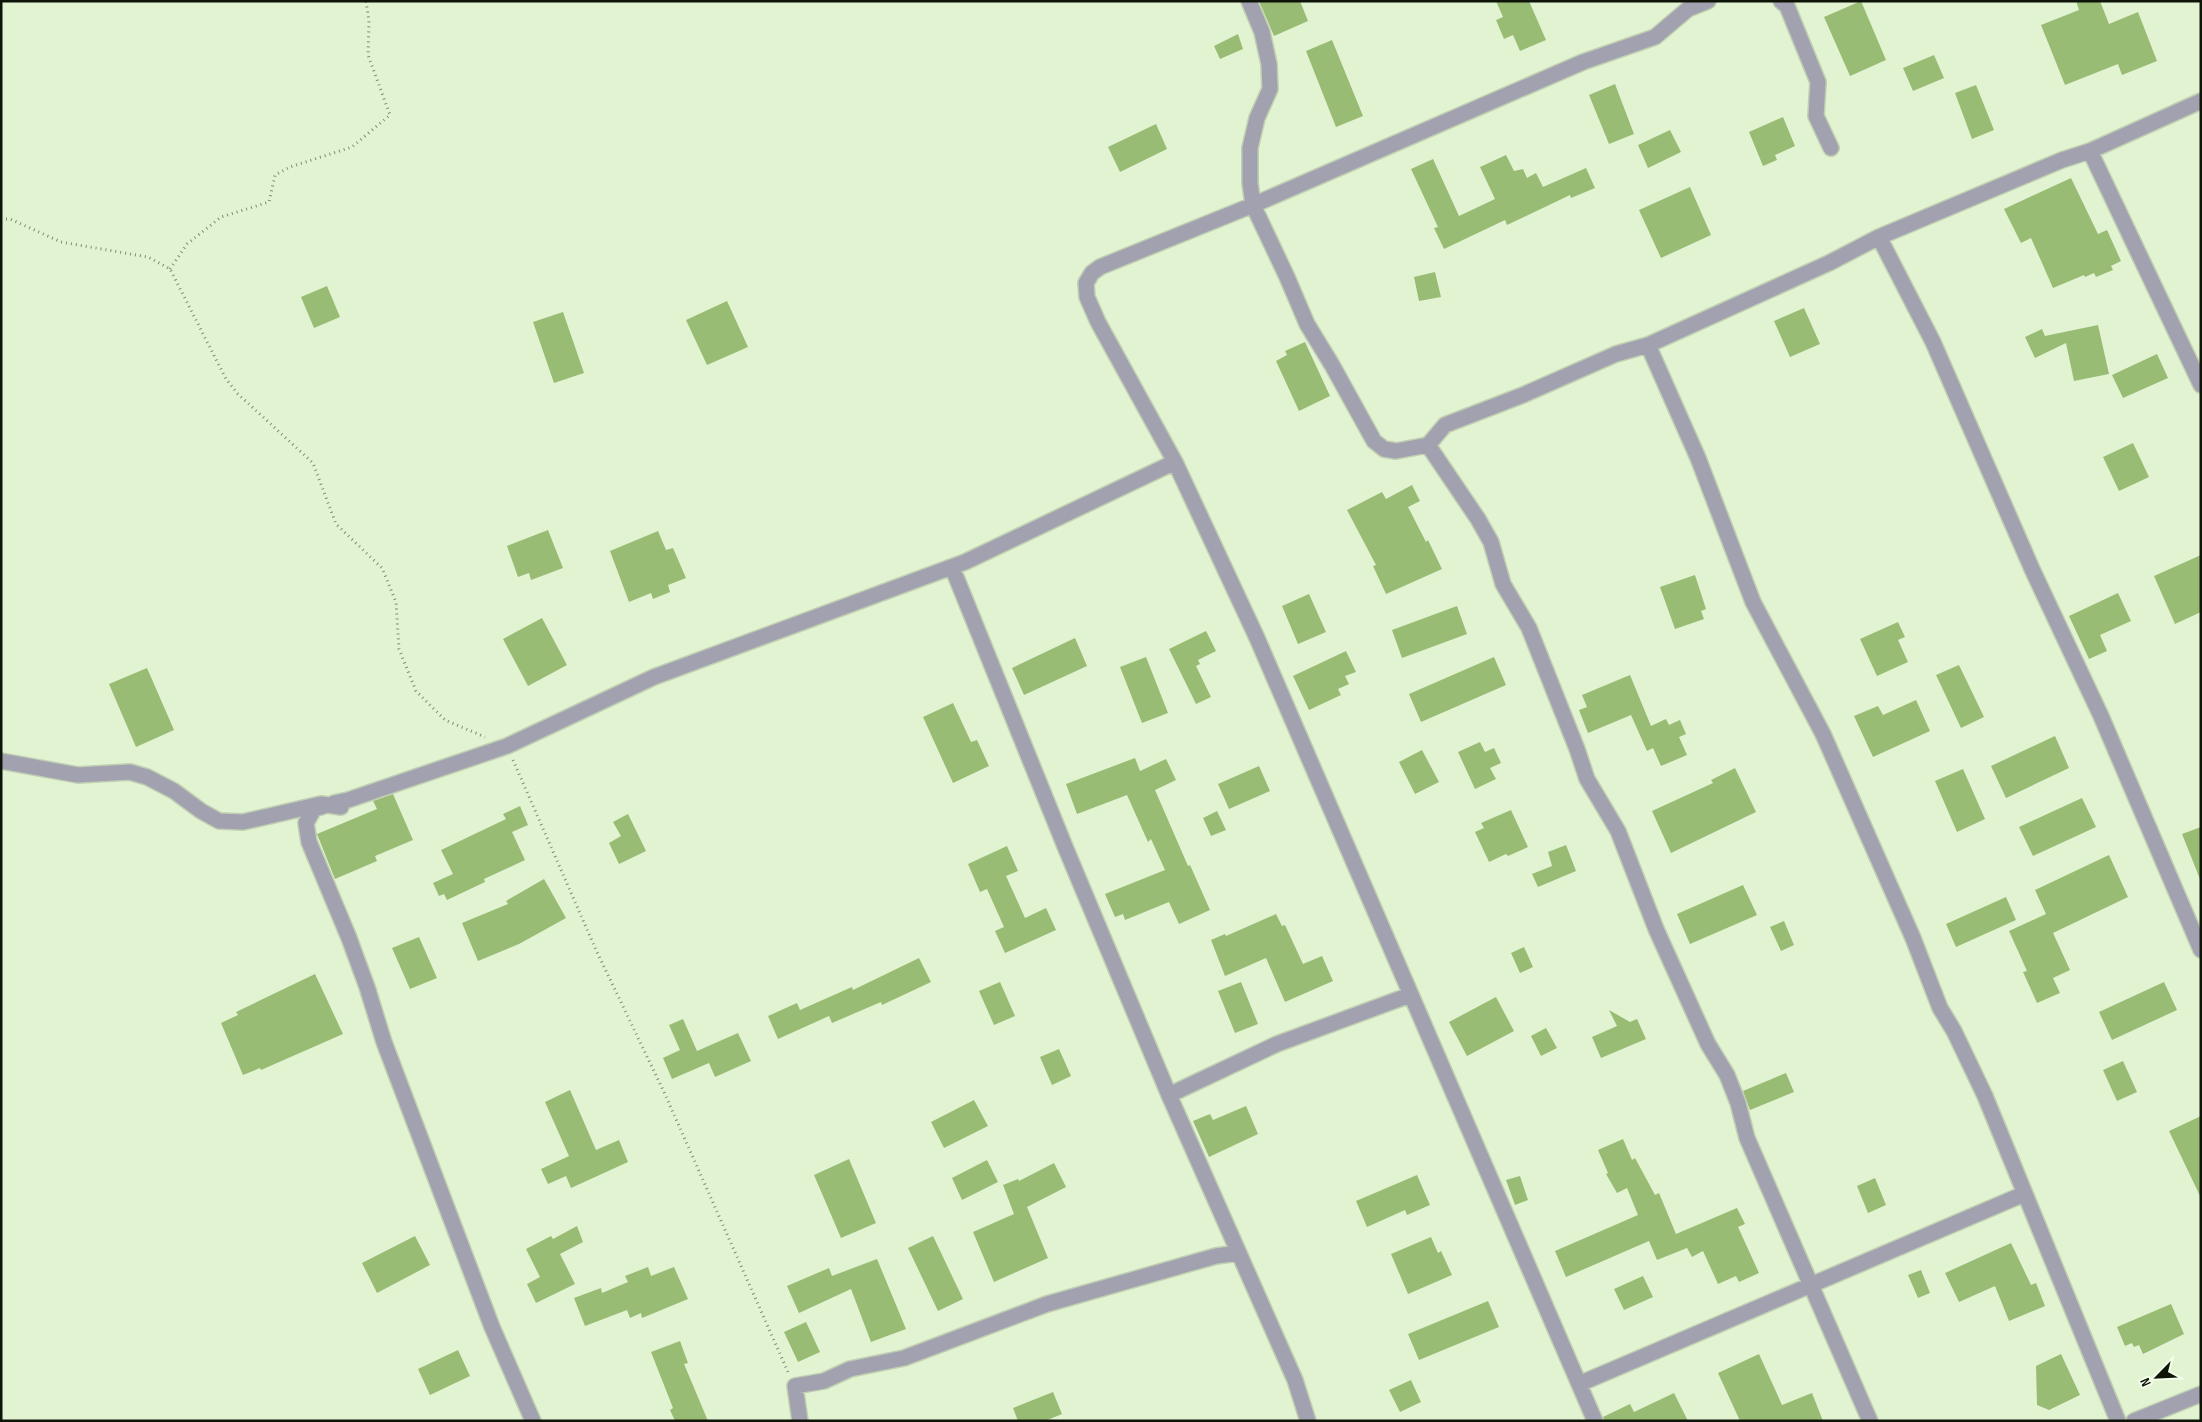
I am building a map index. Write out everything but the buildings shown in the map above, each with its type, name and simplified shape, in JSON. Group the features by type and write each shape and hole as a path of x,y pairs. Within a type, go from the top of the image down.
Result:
{"street":[{"path":"1248,1 1262,32 1269,64 1270,89 1257,118 1250,148 1250,183 1253,205 1307,324 1374,441 1384,449 1396,451 1428,445 1446,425 1523,395 1616,354 1648,345 1829,263 1880,237 2062,160 2090,151 2201,101"},
{"path":"1595,1421 1257,638 1175,462 1098,322 1087,298 1086,283 1092,273 1100,266 1122,256 1253,205 1583,62 1654,37 1688,9 1708,1"},
{"path":"1781,1 1787,6 1818,82 1816,116 1831,148"},
{"path":"2090,151 2201,385"},
{"path":"1880,237 1933,342 2032,569 2101,716 2201,950"},
{"path":"1648,345 1698,458 1753,602 1823,734 1913,938 1940,1008 1954,1031 1985,1096 2118,1421"},
{"path":"1428,445 1491,542 1503,584 1529,628 1577,748 1587,779 1618,830 1676,973 1708,1044 1727,1075 1738,1103 1747,1138 1870,1421"},
{"path":"1,761 78,775 130,772 147,776 174,791 201,812 219,821 243,822 348,800 507,746 654,677 952,567 1175,462"},
{"path":"952,567 1062,840 1169,1095 1295,1380 1308,1421"},
{"path":"332,803 314,809 306,822 309,842 349,938 384,1042 492,1327 533,1421"},
{"path":"1169,1095 1278,1044 1410,995"},
{"path":"1579,1384 2024,1194"},
{"path":"800,1421 795,1386 824,1380 850,1369 904,1358 1047,1304 1216,1256 1239,1253"},
{"path":"2134,1421 2201,1394"}],"path":[{"path":"170,269 187,244 221,217 269,202 275,175 290,167 352,147 390,115 368,55 369,21 366,1"},
{"path":"1,219 10,219 61,242 148,257 170,269 226,379 238,394 313,463 336,524 382,568 396,602 399,650 416,691 445,720 507,746 596,950 664,1092 795,1386"}]}
